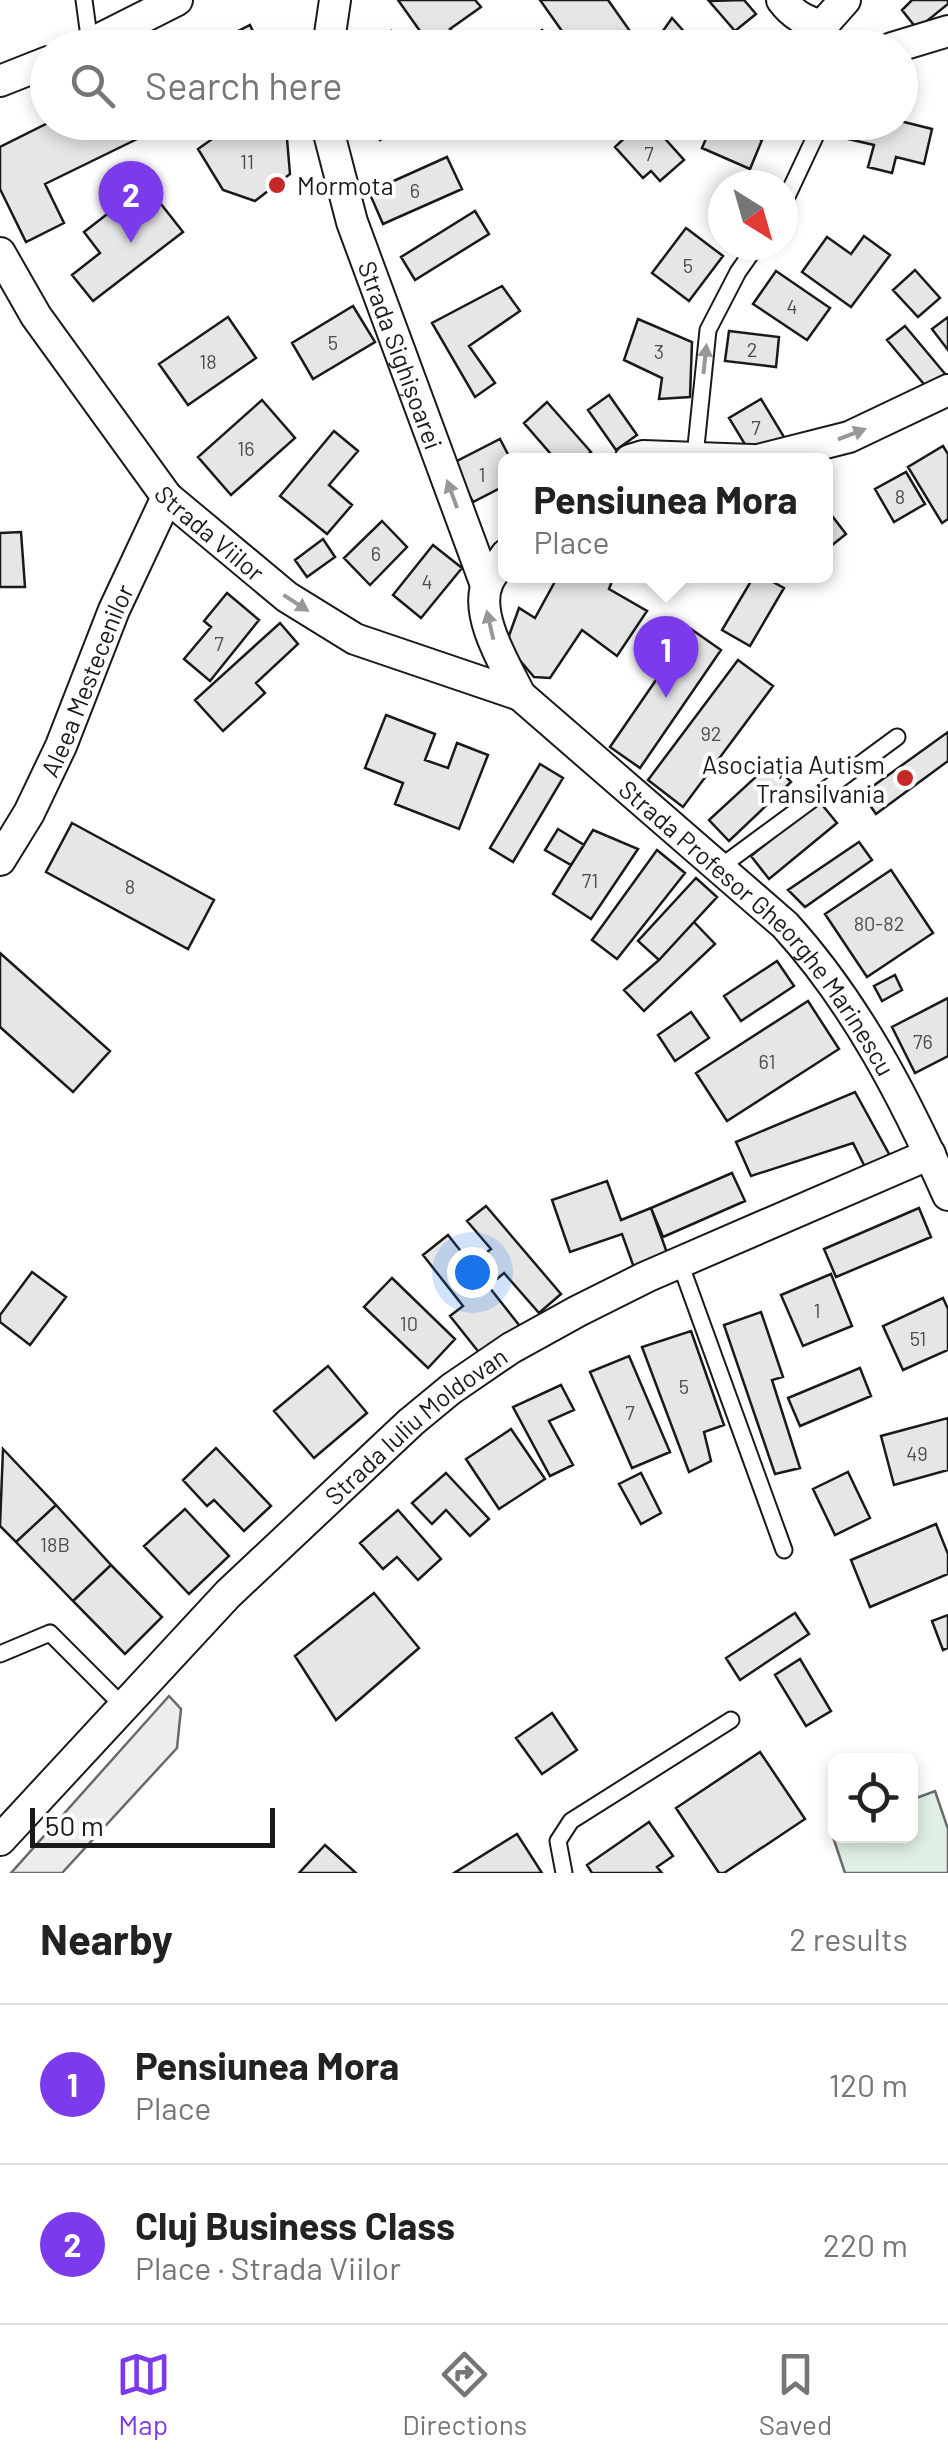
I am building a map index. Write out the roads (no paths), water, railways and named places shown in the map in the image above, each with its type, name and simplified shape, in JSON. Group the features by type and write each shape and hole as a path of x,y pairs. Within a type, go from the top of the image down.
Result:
{"street":[{"path":"118,30 177,0"},
{"path":"331,30 335,0"},
{"path":"782,0 815,30"},
{"path":"827,30 845,0"},
{"path":"918,41 948,32"},
{"path":"0,81 30,69"},
{"name":"Strada Sighișoarei","path":"331,140 352,222 486,585 487,623 520,695"},
{"name":"Strada Viilor","path":"0,253 36,316 167,496 287,597 354,638 520,695"},
{"path":"784,453 849,437 948,390"},
{"name":"Aleea Mestecenilor","path":"0,860 61,746 114,610 167,496"},
{"path":"486,585 498,568"},
{"name":"Strada Profesor Gheorghe Marinescu","path":"520,695 785,924 817,960 878,1052 948,1195"},
{"name":"Strada Iuliu Moldovan","path":"0,1840 228,1594 451,1389 511,1348 578,1310 930,1154"}],"lane":[{"path":"84,0 85,30"},
{"path":"798,172 813,140"},
{"path":"695,453 708,330 746,260"},
{"path":"720,868 897,737"},
{"path":"680,1263 784,1550"},
{"path":"0,1654 50,1633 122,1705"},
{"path":"564,1873 558,1842 571,1821 731,1720"}],"place":[{"name":"Mormota","path":"277,185"},
{"name":"Cluj Business Class","path":"131,243"},
{"name":"Pensiunea Mora","path":"666,698"},
{"name":"Asociația Autism Transilvania","path":"905,778"}]}
